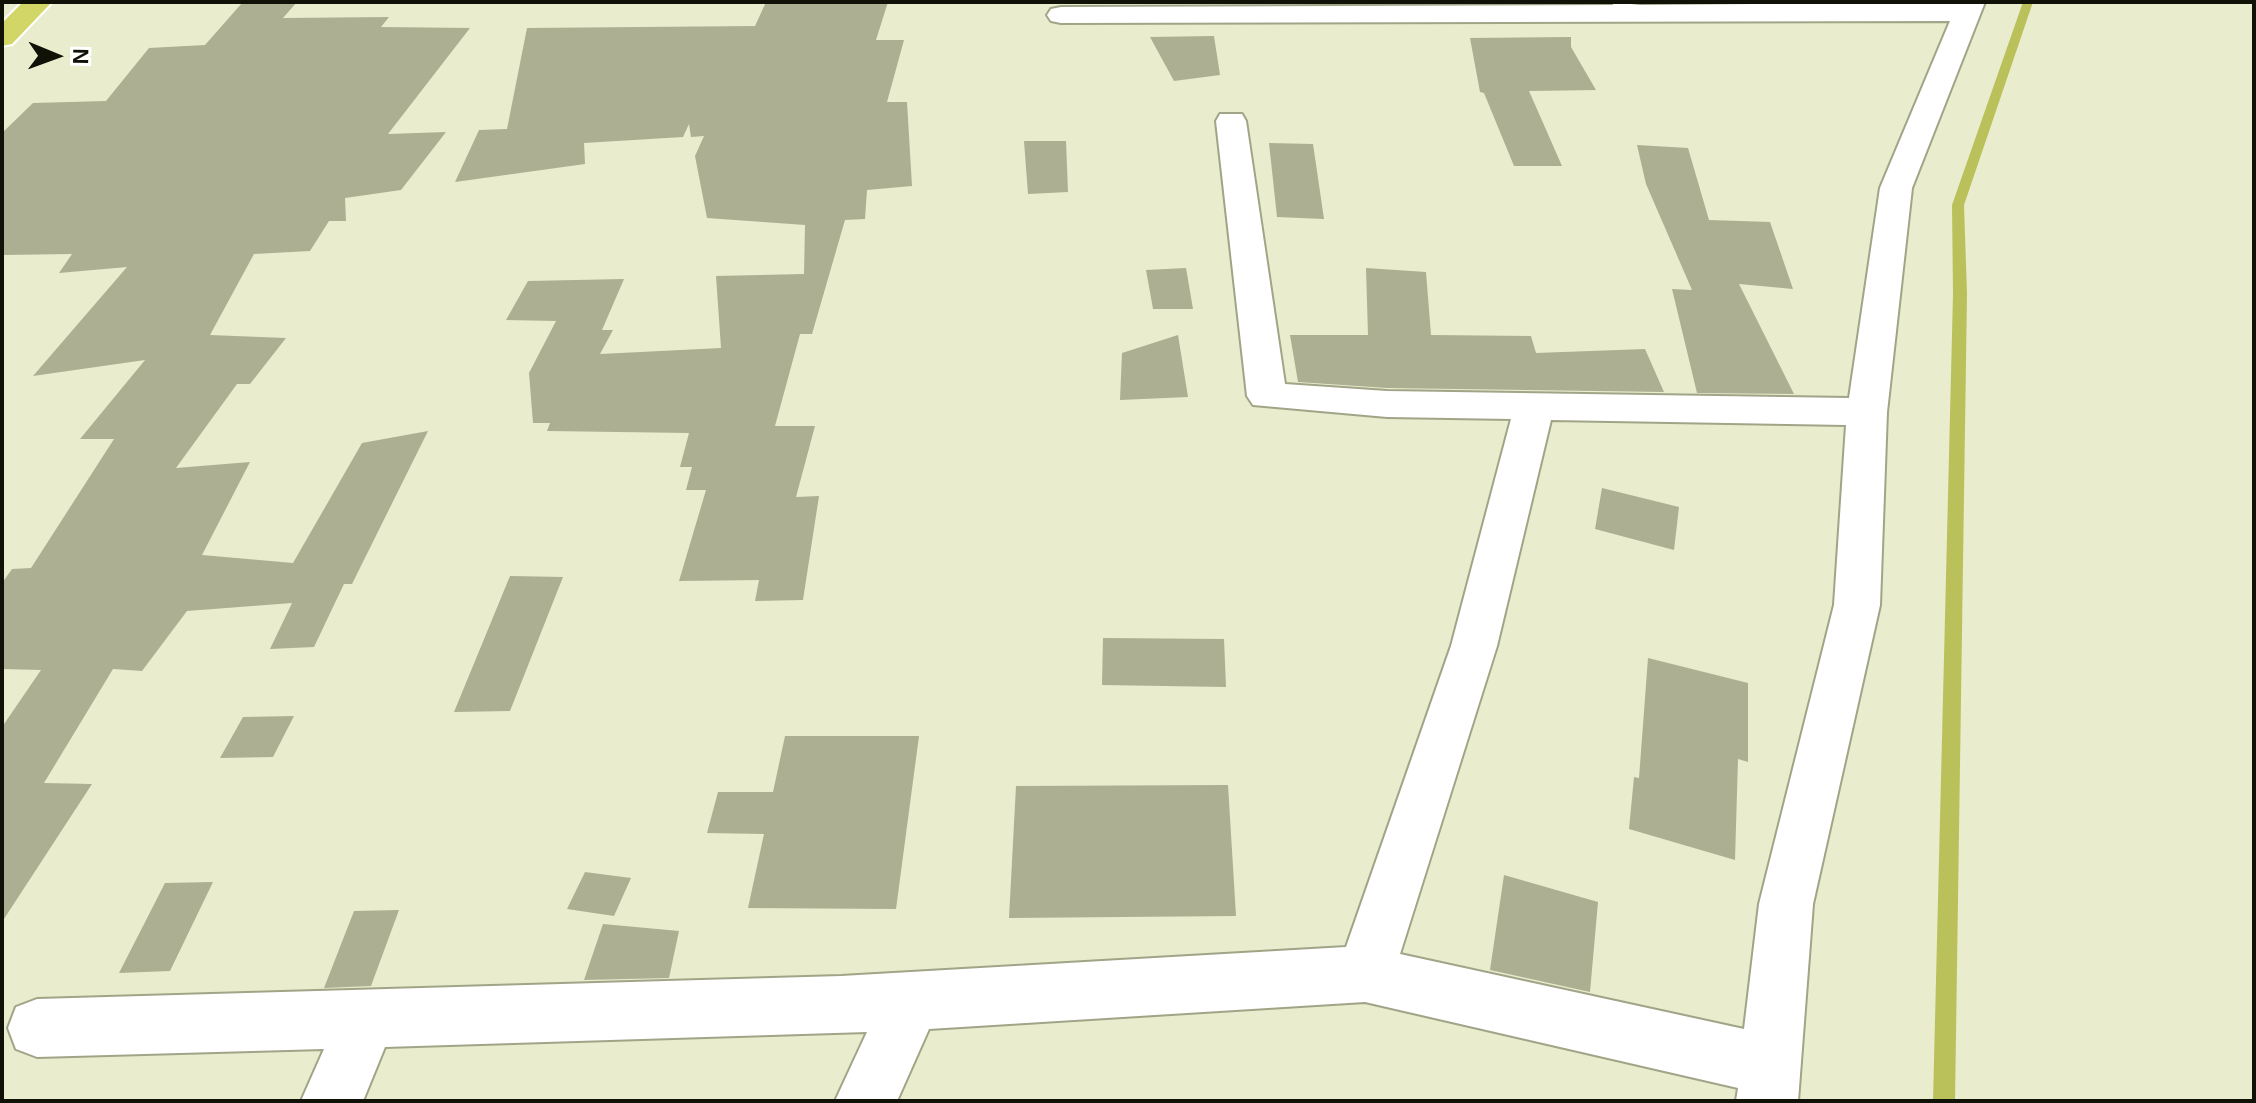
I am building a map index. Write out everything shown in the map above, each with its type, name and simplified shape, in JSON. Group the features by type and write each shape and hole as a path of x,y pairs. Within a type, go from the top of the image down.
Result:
{"main road":[{"path":"2,38 39,2"}],"street":[{"path":"37,1028 912,1000 1365,974 1769,1083 1786,904 1857,605 1867,412 1896,188 1970,7 1628,7 1061,15"},
{"path":"1231,121 1267,396 1387,404 1867,412"},
{"path":"1365,974 1474,646 1535,405"},
{"path":"866,1101 912,1000"},
{"path":"332,1101 367,1019"}],"building":[{"path":"297,2 283,18 389,17 381,27 470,28 388,134 446,132 401,190 345,198 346,221 329,221 310,251 254,254 210,335 286,338 250,384 237,384 176,468 250,462 202,555 293,563 362,443 428,431 352,584 344,584 314,647 270,649 292,603 187,611 142,671 113,669 44,783 92,784 2,922 2,727 41,670 2,669 2,583 12,569 31,568 114,439 80,439 145,360 33,376 127,267 59,273 72,254 2,255 2,133 33,103 106,101 149,48 205,45 242,3"},
{"path":"766,2 888,2 876,40 904,40 887,102 907,102 912,186 867,190 865,219 845,220 812,334 800,334 775,426 815,426 796,497 819,496 803,600 755,601 759,580 679,581 706,490 686,490 692,467 680,467 689,433 547,431 550,423 533,423 529,373 556,321 506,320 528,281 624,279 602,330 613,330 600,354 721,348 716,276 804,274 805,225 707,218 695,156 704,136 691,137 689,124 683,137 584,143 585,164 455,182 479,130 507,129 527,28 755,26"},
{"path":"1214,36 1220,75 1174,81 1150,37"},
{"path":"1571,37 1571,47 1596,90 1529,91 1562,166 1514,166 1484,93 1480,92 1470,38"},
{"path":"1024,141 1066,141 1068,192 1028,194"},
{"path":"1269,143 1313,144 1324,219 1277,217"},
{"path":"1637,145 1688,148 1709,220 1770,222 1793,289 1739,284 1794,394 1697,393 1672,289 1692,290 1646,184"},
{"path":"1186,268 1193,309 1153,309 1146,270"},
{"path":"1366,268 1426,272 1431,335 1531,336 1536,353 1645,349 1664,392 1387,388 1298,382 1290,335 1368,335"},
{"path":"1178,335 1188,397 1120,400 1122,353"},
{"path":"1602,488 1679,507 1674,550 1595,529"},
{"path":"510,576 563,577 510,711 454,712"},
{"path":"1103,638 1224,639 1226,687 1102,685"},
{"path":"1648,658 1748,683 1748,762 1738,759 1735,860 1629,829 1634,777 1639,778"},
{"path":"294,716 273,757 220,758 243,717"},
{"path":"785,736 919,736 896,909 748,908 764,834 707,833 718,792 773,792"},
{"path":"1228,785 1236,916 1009,918 1016,786"},
{"path":"585,872 631,878 614,916 567,909"},
{"path":"1504,875 1598,902 1590,992 1490,970"},
{"path":"213,882 170,971 119,973 165,883"},
{"path":"399,910 371,986 324,988 354,911"},
{"path":"603,924 679,931 669,978 584,980"}],"waterway":[{"path":"1944,1101 1960,294 1958,205 2028,2"}]}
